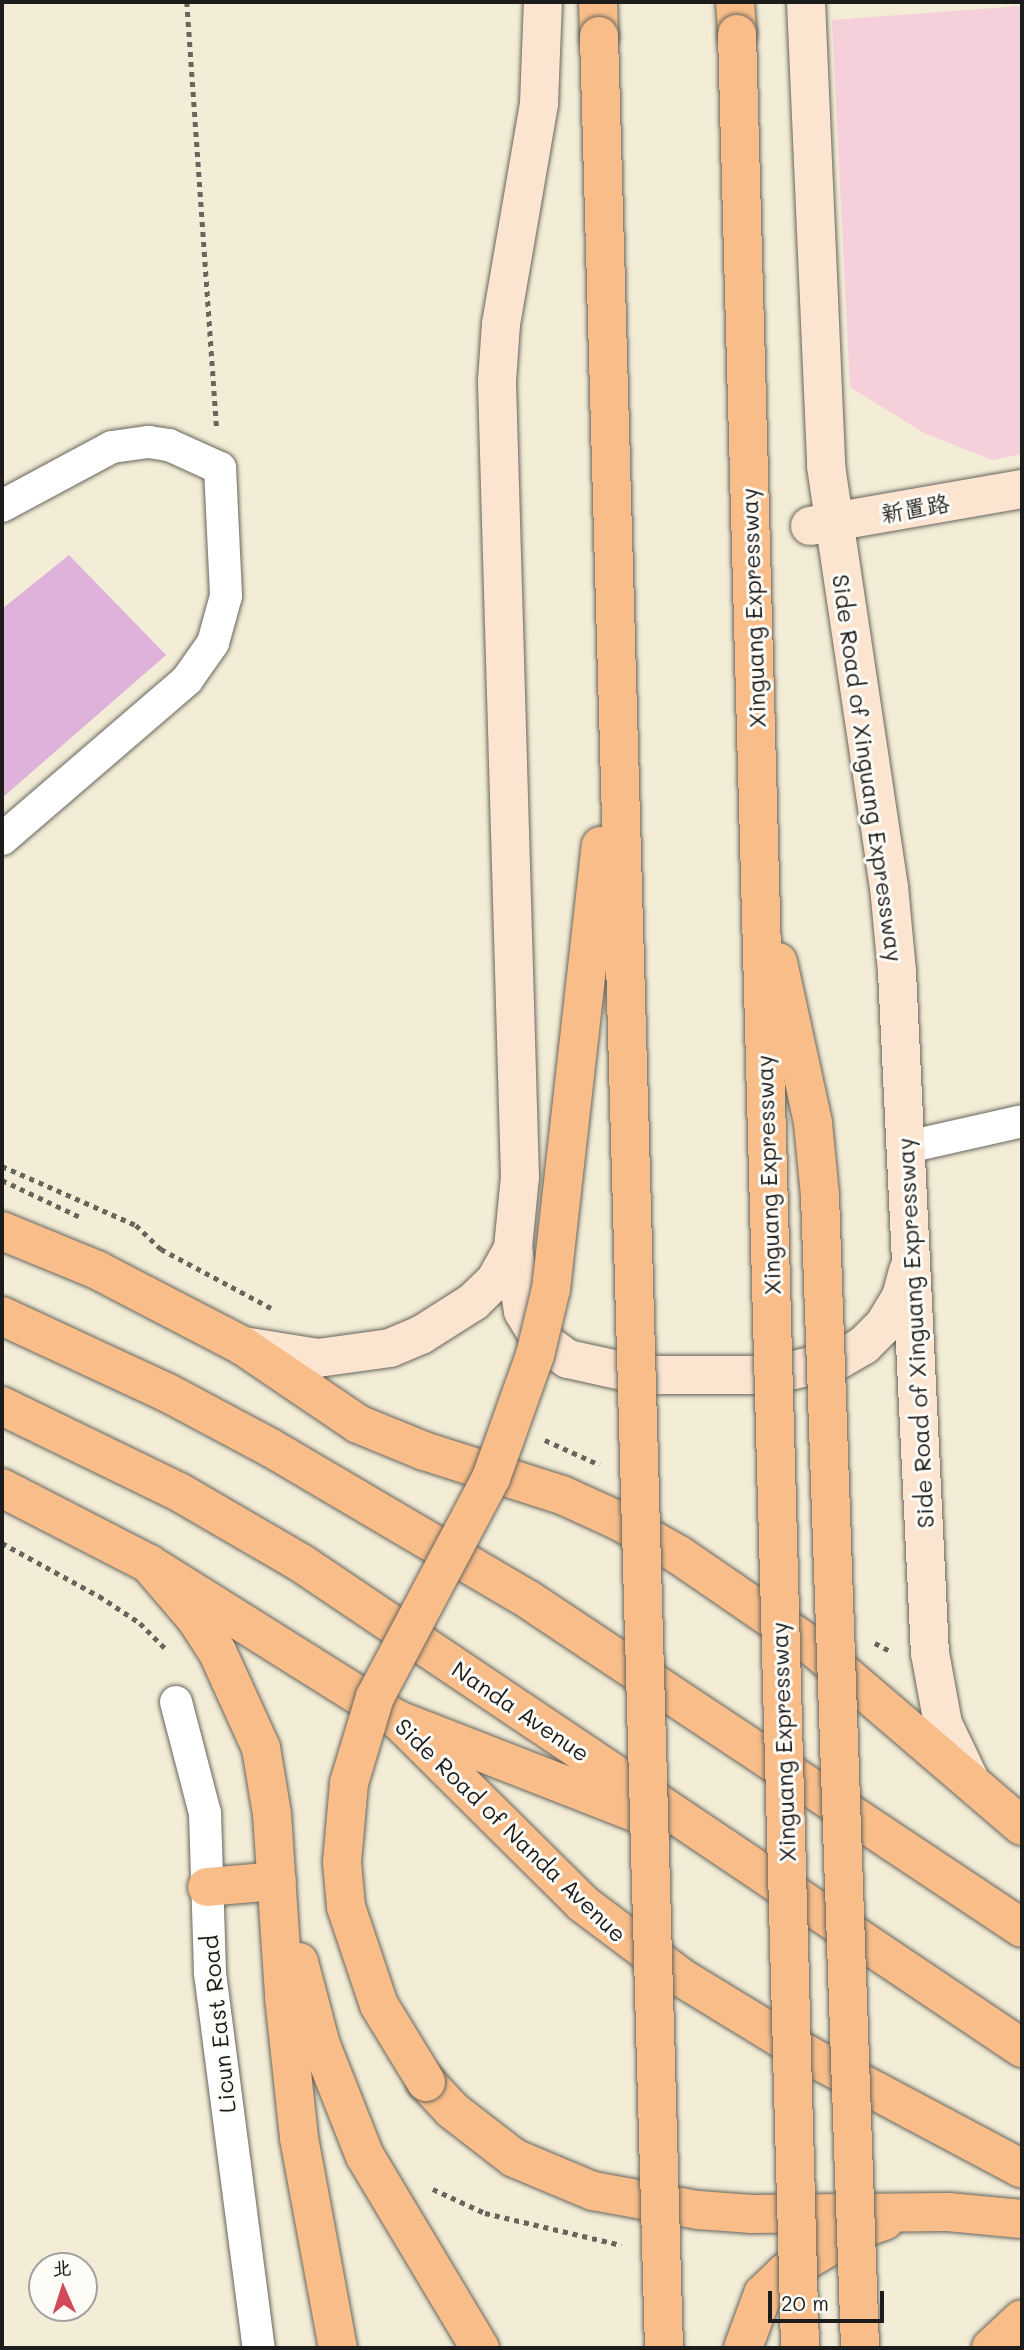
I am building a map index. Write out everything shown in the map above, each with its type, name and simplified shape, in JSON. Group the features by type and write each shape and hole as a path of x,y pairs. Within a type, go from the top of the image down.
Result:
{"main road":[{"path":"543,2 539,104 501,324 497,381 520,1177 513,1248 523,1311 540,1339 568,1359 641,1375 773,1375 840,1359 864,1345 884,1325 901,1297 912,1256"},
{"name":"Side Road of Xinguang Expressway","path":"806,2 826,466 889,887 907,1147 930,1653 943,1724 970,1780"},
{"name":"Xinguang Expressway","path":"736,18 800,2348"},
{"path":"599,19 616,729 664,2348"},
{"name":"新置路","path":"808,527 1022,492"},
{"path":"616,729 581,998 551,1289 535,1355 491,1478 375,1697 356,1748 349,1783 342,1862 346,1907 379,2005 426,2082 452,2110 514,2158 593,2191 725,2212 911,2212 1022,2219"},
{"path":"761,891 813,1124 820,1196 860,2348"},
{"path":"2,1231 96,1270 243,1346 358,1424 424,1451 562,1495 619,1521 679,1555 813,1647 1022,1826"},
{"path":"243,1346 318,1358 390,1348 421,1335 473,1302 495,1281 513,1248"},
{"path":"2,1316 166,1392 483,1572 1022,1927"},
{"name":"Nanda Avenue","path":"2,1406 179,1492 301,1563 1022,2048"},
{"name":"Side Road of Nanda Avenue","path":"2,1489 149,1564 398,1720 527,1852 629,1942 808,2055 1022,2169"},
{"path":"149,1564 196,1619 251,1719 267,1775 299,2137 338,2348"},
{"path":"398,1720 724,1847"},
{"path":"207,1887 278,1894"},
{"path":"278,1894 325,2057 365,2156 480,2348"},
{"path":"743,2348 763,2294 786,2272 858,2230 911,2212"},
{"path":"991,2348 1022,2319"}],"street":[{"path":"2,506 92,455 130,443 169,445 220,468 226,596 222,620 204,660 187,680 2,839"},
{"path":"907,1147 1022,1121"},
{"name":"Licun East Road","path":"176,1702 202,1792 210,1973 259,2348"}],"path":[{"path":"187,2 220,468"},
{"path":"2,1166 136,1225 161,1249 284,1314"},
{"path":"2,1181 86,1220"},
{"path":"2,1543 99,1596 140,1623 173,1657"}],"shaded area":[{"path":"1022,6 1022,454 992,460 924,433 850,387 832,20"}],"building":[{"path":"69,555 166,655 2,798 2,609"}]}
